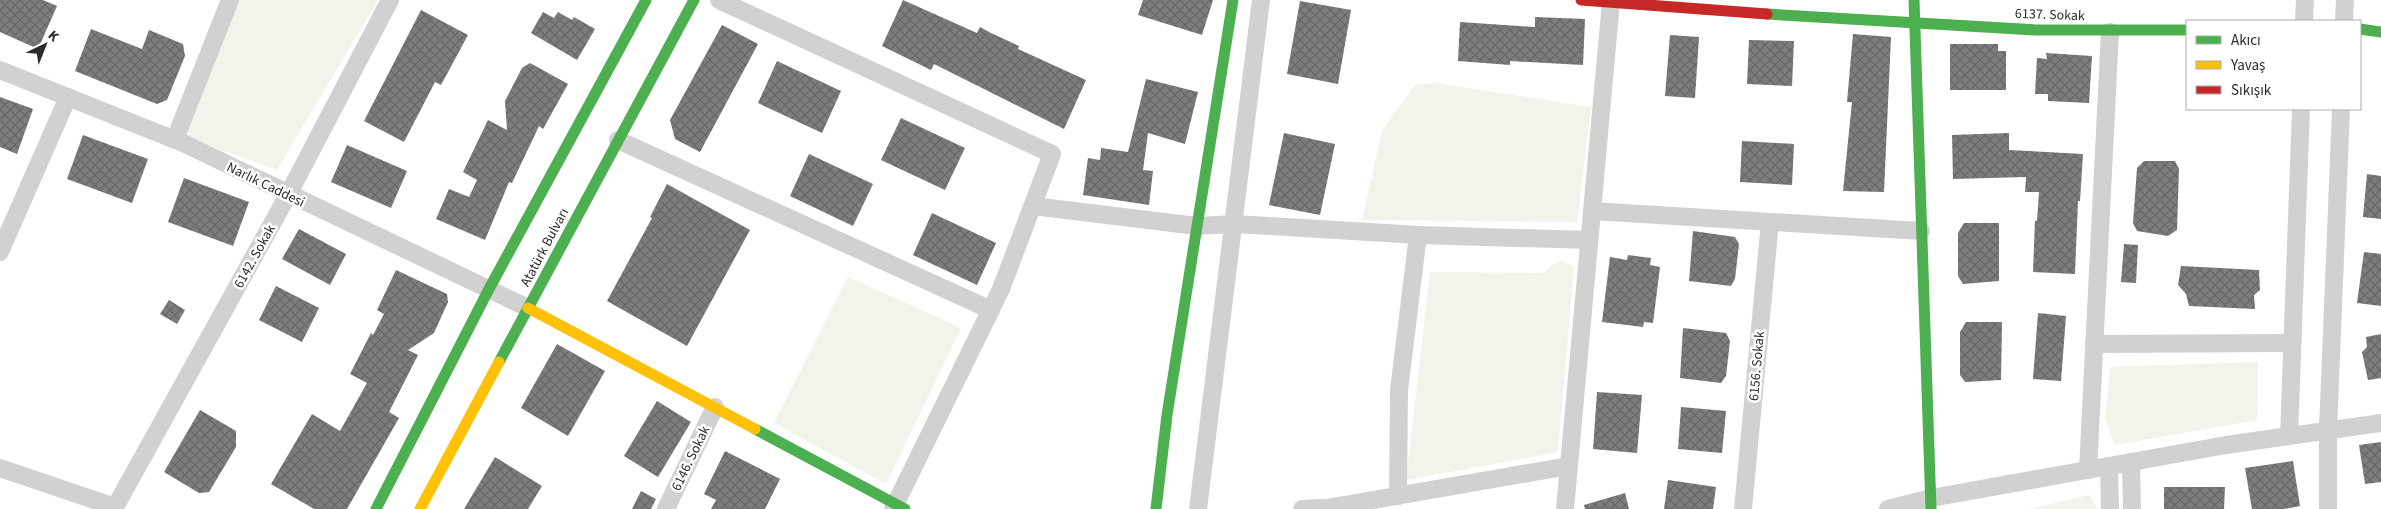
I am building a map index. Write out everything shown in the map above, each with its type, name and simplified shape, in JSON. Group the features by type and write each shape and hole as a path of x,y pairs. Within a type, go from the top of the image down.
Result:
{"street":[{"path":"175,140 230,0"},
{"name":"6142. Sokak","path":"114,508 288,194 390,0"},
{"name":"Atatürk Bulvarı","path":"376,509 489,289 646,0"},
{"name":"Atatürk Bulvarı","path":"420,509 694,0"},
{"path":"528,308 898,507 991,310 1052,154 719,0"},
{"path":"1156,509 1167,415 1233,0"},
{"path":"1198,509 1235,224 1261,0"},
{"name":"6137. Sokak","path":"1581,0 1914,24 2110,32 2186,30"},
{"path":"1914,0 1931,503"},
{"path":"2304,20 2305,0"},
{"path":"2344,0 2344,20"},
{"path":"1565,509 1611,2"},
{"path":"2361,29 2381,32"},
{"path":"2088,470 2110,32"},
{"name":"Narlık Caddesi","path":"0,70 175,140 528,308"},
{"path":"0,252 68,97"},
{"path":"2289,436 2301,110"},
{"path":"2328,509 2328,430 2340,110"},
{"path":"618,140 991,310"},
{"path":"1032,206 1197,226 1235,224 1418,235 1589,240"},
{"path":"1592,212 1921,231"},
{"name":"6156. Sokak","path":"1743,509 1770,222"},
{"path":"1398,496 1399,390 1418,235"},
{"path":"2094,344 2292,343"},
{"name":"6146. Sokak","path":"666,509 715,407"},
{"path":"1888,509 1931,503 2131,462 2381,423"},
{"path":"2131,462 2132,509"},
{"path":"1302,509 1321,508 1398,496 1569,466"},
{"path":"2109,466 2110,509"},
{"path":"0,468 114,508"}],"shaded area":[{"path":"235,0 378,0 277,170 183,136"},
{"path":"1436,83 1591,107 1577,222 1362,220 1382,131 1415,85"},
{"path":"1561,261 1574,267 1558,452 1406,480 1430,272 1543,273"},
{"path":"848,277 961,328 886,484 774,423"},
{"path":"2258,362 2257,420 2115,445 2105,419 2110,367"},
{"path":"2089,495 2098,509 2030,509"}],"building":[{"path":"0,0 43,0 57,6 38,49 0,32"},
{"path":"903,0 977,33 980,27 1019,46 1018,49 1086,80 1064,129 934,64 931,70 882,46"},
{"path":"1143,0 1213,0 1202,35 1138,15"},
{"path":"1300,1 1351,10 1338,84 1287,74"},
{"path":"421,10 468,35 441,85 435,82 404,142 364,121"},
{"path":"543,12 554,18 558,12 572,20 574,17 595,29 577,60 531,33"},
{"path":"1535,17 1585,19 1583,65 1510,61 1510,65 1458,61 1460,22 1535,27"},
{"path":"722,25 758,44 700,152 675,139 670,120"},
{"path":"91,29 142,49 149,30 183,44 185,56 167,100 157,104 75,71"},
{"path":"1853,34 1891,37 1884,192 1843,191 1852,102 1847,102"},
{"path":"1670,35 1699,37 1695,98 1665,96"},
{"path":"1749,40 1794,41 1792,86 1747,84"},
{"path":"1950,44 1998,44 1998,51 2006,51 2006,90 1950,90"},
{"path":"2046,53 2092,56 2089,103 2048,101 2048,94 2035,94 2037,58 2047,59"},
{"path":"777,61 841,91 822,133 758,103"},
{"path":"530,63 568,84 543,129 539,126 512,183 509,182 485,240 436,219 449,189 469,197 477,180 463,172 488,120 507,130 505,101 522,68"},
{"path":"1146,79 1198,92 1185,144 1148,133 1143,170 1153,171 1149,205 1083,195 1088,158 1100,160 1101,148 1128,152"},
{"path":"0,97 33,109 17,154 0,147"},
{"path":"901,118 965,148 945,190 881,160"},
{"path":"1284,133 1335,144 1320,215 1269,205"},
{"path":"2009,133 2009,150 2083,154 2080,201 2078,201 2075,274 2033,272 2035,220 2037,221 2039,192 2025,192 2026,177 1953,179 1952,135"},
{"path":"83,135 148,159 132,203 67,179"},
{"path":"1742,141 1794,144 1792,185 1740,182"},
{"path":"347,145 407,171 391,208 331,182"},
{"path":"809,154 873,184 853,226 790,196"},
{"path":"2144,161 2175,161 2179,169 2177,230 2168,236 2137,231 2133,223 2137,168"},
{"path":"2367,174 2381,176 2381,219 2363,217"},
{"path":"184,178 249,202 233,246 168,222"},
{"path":"667,184 750,230 687,346 607,301 652,218 650,217"},
{"path":"932,213 996,243 977,285 913,255"},
{"path":"1964,223 1999,223 1999,281 1963,284 1958,276 1958,233"},
{"path":"299,229 346,254 330,285 282,259"},
{"path":"1693,231 1735,237 1739,244 1735,279 1731,286 1689,281"},
{"path":"2124,244 2138,245 2136,283 2121,282"},
{"path":"2364,252 2381,254 2381,306 2357,303"},
{"path":"1628,255 1651,258 1650,265 1660,267 1653,323 1644,322 1643,327 1602,322 1610,257 1627,260"},
{"path":"2181,266 2259,270 2260,290 2254,295 2255,309 2189,306 2186,294 2178,285"},
{"path":"396,270 447,294 448,302 434,333 408,350 418,355 389,412 399,418 347,509 314,509 271,484 312,414 340,431 367,383 350,374 371,333 373,335 384,314 377,310"},
{"path":"276,286 319,308 302,342 259,320"},
{"path":"169,300 185,310 177,324 160,314"},
{"path":"2038,313 2066,316 2061,381 2033,379"},
{"path":"1966,322 2002,322 2001,380 1965,382 1960,375 1960,332"},
{"path":"1683,328 1726,333 1730,341 1726,376 1721,383 1680,378"},
{"path":"2381,334 2381,378 2368,380 2362,352 2367,347 2366,337"},
{"path":"557,344 605,371 568,436 521,408"},
{"path":"1597,392 1642,395 1637,453 1593,449"},
{"path":"657,401 691,422 658,477 624,456"},
{"path":"1681,407 1726,411 1722,453 1678,449"},
{"path":"200,410 236,431 236,447 209,492 199,493 164,472"},
{"path":"2381,442 2381,482 2365,484 2359,445"},
{"path":"725,451 780,479 765,509 711,509 716,500 704,494"},
{"path":"495,457 542,486 528,509 464,509"},
{"path":"2293,461 2300,506 2284,509 2252,509 2245,468"},
{"path":"1668,480 1716,487 1713,509 1664,509"},
{"path":"2164,487 2225,487 2224,509 2164,509"},
{"path":"641,491 656,499 651,509 632,509"},
{"path":"1625,493 1629,509 1585,509 1584,505"}],"traffic: fast":[{"path":"376,509 489,289 646,0"},
{"path":"499,362 694,0"},
{"path":"1156,509 1167,415 1233,0"},
{"path":"1914,0 1931,509"},
{"path":"1767,14 2036,30 2186,30"},
{"path":"2361,29 2381,32"},
{"path":"755,429 905,509"}],"traffic: slow":[{"path":"528,308 755,429"},
{"path":"420,509 499,362"}],"traffic: jam":[{"path":"1581,0 1767,14"}]}
